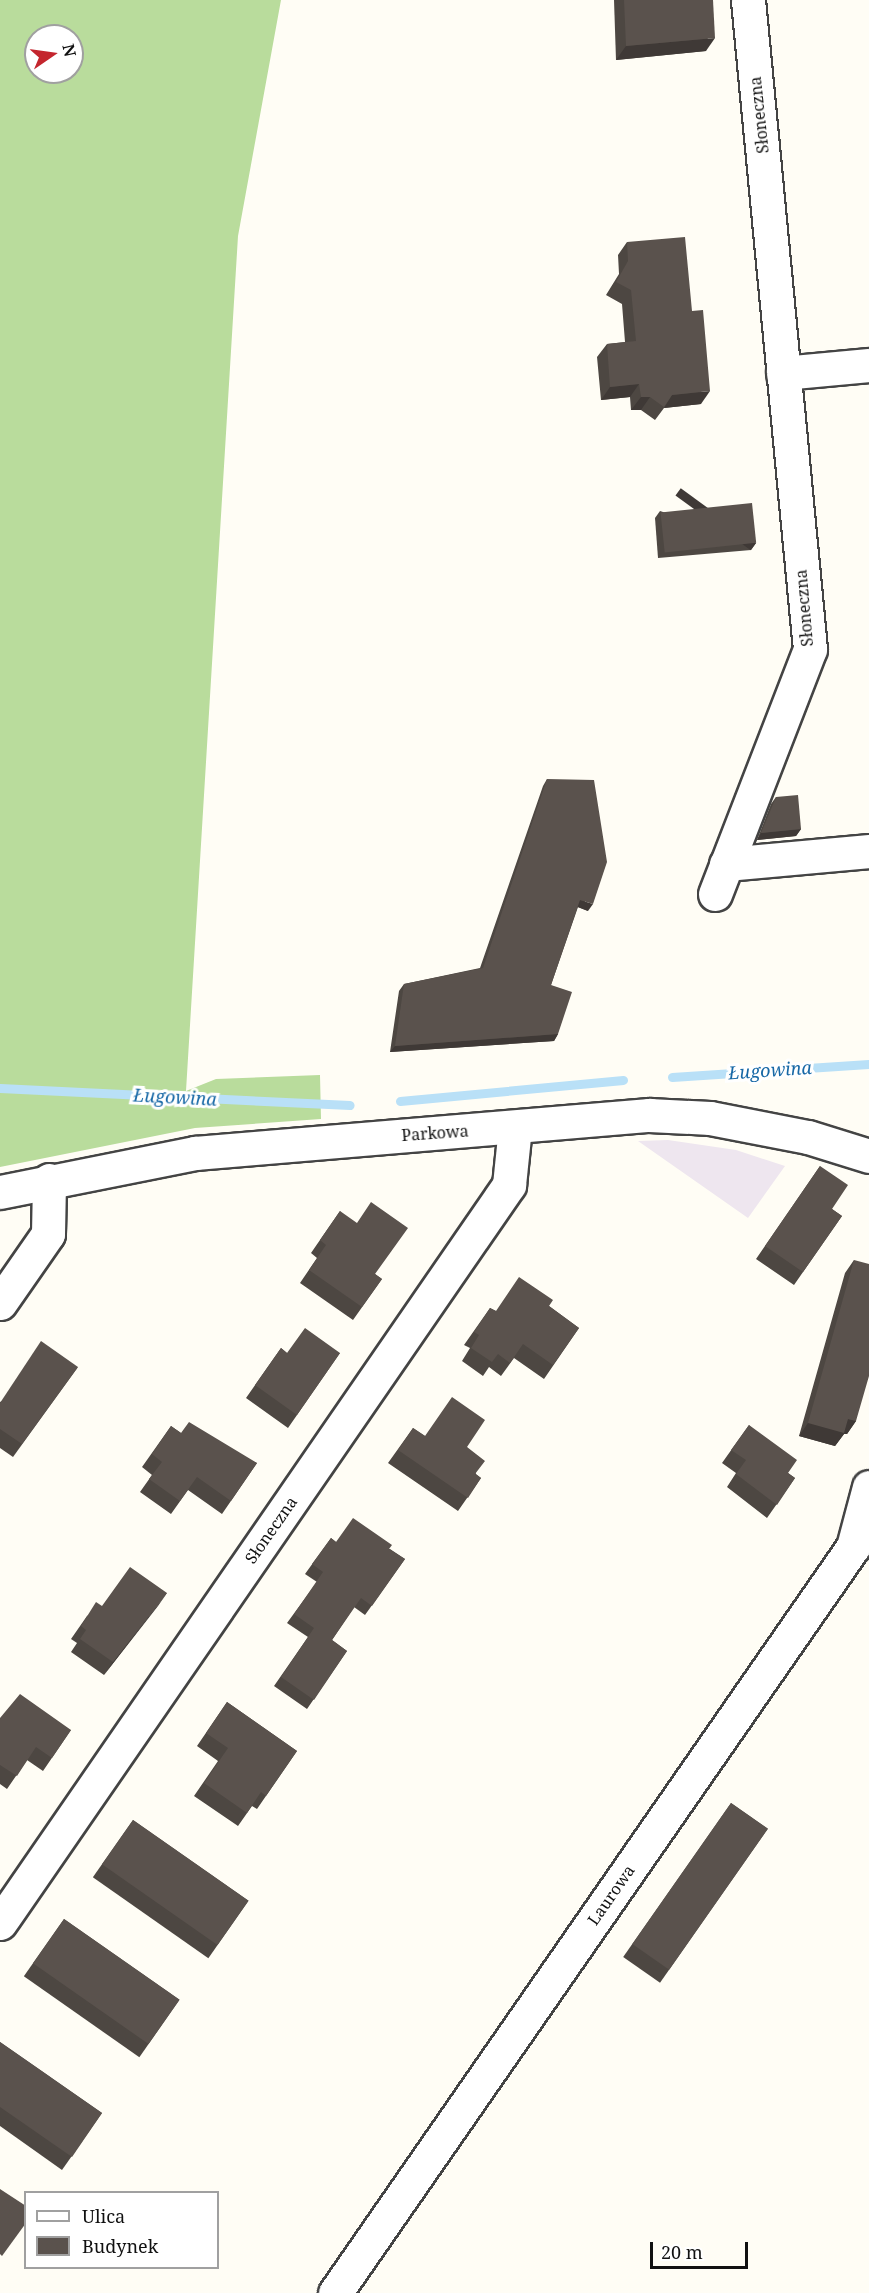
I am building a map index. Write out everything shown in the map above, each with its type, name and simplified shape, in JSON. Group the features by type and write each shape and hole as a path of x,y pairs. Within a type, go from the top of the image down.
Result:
{"street":[{"name":"Słoneczna","path":"748,0 810,649 720,879 869,851"},
{"path":"783,373 869,365"},
{"name":"Parkowa","path":"0,1192 50,1180 195,1153 276,1143 515,1127 649,1115 710,1118 808,1137 869,1156"},
{"name":"Słoneczna","path":"0,1923 509,1185 515,1127"},
{"path":"0,1303 48,1234 50,1180"},
{"name":"Laurowa","path":"335,2293 853,1547 869,1487"}],"shaded area":[{"path":"668,1140 736,1150 785,1166 748,1218 638,1141"}],"green space":[{"path":"0,0 281,0 238,236 186,1091 216,1079 320,1075 321,1119 195,1128 0,1167"}],"building":[{"path":"624,0 713,0 715,38 626,46"},
{"path":"685,237 692,311 703,310 710,391 672,395 664,407 650,397 641,397 639,384 610,387 607,344 636,341 631,290 616,282 628,261 627,242"},
{"path":"752,503 756,543 665,552 661,513"},
{"path":"547,779 594,780 607,862 593,904 580,900 551,985 572,992 558,1034 395,1046 404,984 483,968"},
{"path":"798,795 801,829 761,833 776,797"},
{"path":"820,1166 848,1185 832,1209 842,1216 803,1272 765,1246"},
{"path":"371,1202 408,1228 375,1274 382,1279 362,1307 309,1270 326,1245 320,1240 340,1211 357,1223"},
{"path":"854,1260 869,1264 869,1376 856,1421 848,1419 844,1433 808,1423"},
{"path":"519,1277 553,1300 549,1306 579,1328 553,1365 523,1344 510,1363 498,1354 492,1362 471,1348 479,1335 474,1332 490,1308 496,1311"},
{"path":"305,1328 340,1353 297,1415 255,1385 281,1348 287,1353"},
{"path":"41,1341 78,1367 22,1444 0,1429 0,1403"},
{"path":"452,1397 485,1420 467,1447 485,1461 475,1474 481,1478 468,1498 398,1450 413,1428 425,1436"},
{"path":"189,1422 257,1463 231,1501 197,1477 180,1501 149,1479 162,1462 152,1454 171,1426 181,1433"},
{"path":"749,1425 797,1460 788,1473 795,1478 777,1505 736,1474 746,1460 731,1450"},
{"path":"353,1518 392,1545 389,1549 405,1559 372,1606 361,1598 332,1640 347,1651 314,1700 281,1677 314,1628 294,1614 323,1572 312,1564 331,1538 336,1542"},
{"path":"130,1567 167,1593 113,1662 80,1639 86,1630 81,1626 96,1602 102,1606"},
{"path":"20,1694 71,1730 52,1758 36,1747 17,1776 0,1765 0,1718"},
{"path":"227,1702 297,1751 266,1796 261,1792 247,1813 204,1783 228,1748 206,1733"},
{"path":"731,1803 768,1829 669,1970 632,1944"},
{"path":"133,1820 249,1901 218,1945 102,1864"},
{"path":"64,1919 180,2000 149,2044 33,1963"},
{"path":"0,2042 102,2113 72,2157 0,2107"},
{"path":"0,2189 24,2205 24,2226 2,2256 0,2254"}],"waterway":[{"name":"Ługowina","path":"672,1077 869,1064"},
{"name":"Ługowina","path":"400,1101 623,1080"},
{"name":"Ługowina","path":"0,1088 350,1105"}]}
